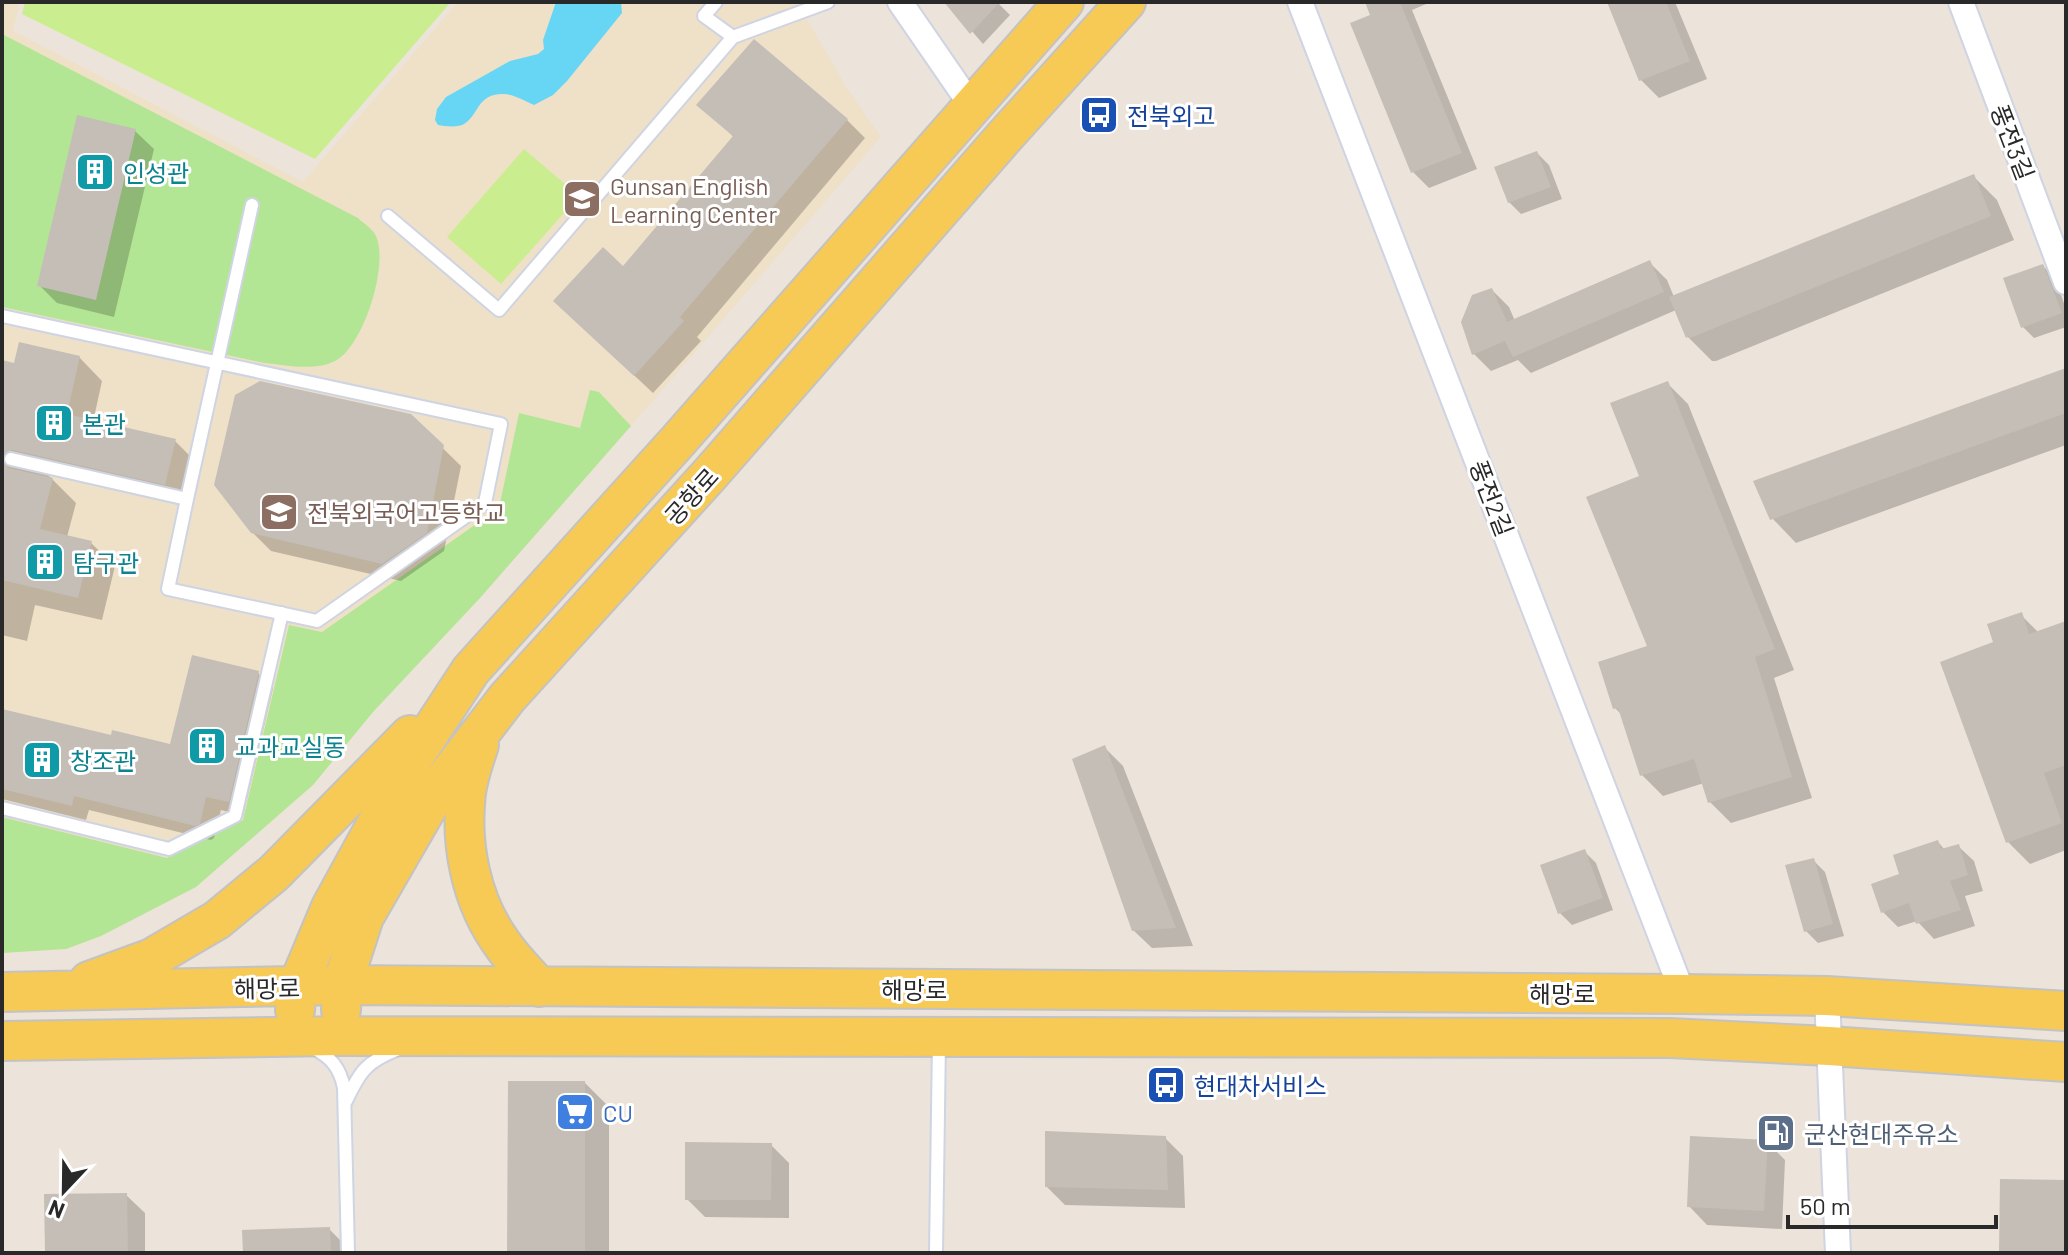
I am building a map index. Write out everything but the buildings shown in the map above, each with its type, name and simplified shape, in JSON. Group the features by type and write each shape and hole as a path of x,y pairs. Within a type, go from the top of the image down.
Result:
{"main road":[{"name":"공항로","path":"293,1037 297,988 331,907 410,763 471,670 677,442 1064,2"},
{"name":"공항로","path":"339,1036 342,985 364,917 439,787 507,698 711,473 1126,2"},
{"path":"63,991 152,958 217,920 285,863 471,670"},
{"path":"483,730 467,790 464,830 469,867 479,904 494,931 539,987"},
{"name":"해망로","path":"2,992 342,985 1683,994 1827,996 2066,1011"},
{"name":"해망로","path":"2,1041 339,1036 1670,1038 2066,1062"}],"street":[{"path":"900,2 971,105"},
{"name":"풍전2길","path":"1300,2 1683,994"},
{"name":"풍전3길","path":"1961,2 2066,282"},
{"path":"1827,996 1838,1253"}],"lane":[{"path":"716,2 704,16 733,37"},
{"path":"388,216 499,310 733,37 828,2"},
{"path":"2,316 217,362 501,424 485,503 317,621 168,589 187,499 217,362 252,205"},
{"path":"6,458 187,499"},
{"path":"2,808 169,849 235,816 282,613"},
{"path":"293,1037 322,1052 334,1062 342,1075 348,1253"},
{"path":"344,1104 359,1075 379,1057 428,1037"},
{"name":"해망로","path":"936,1253 939,1037"}],"shaded area":[{"name":"전북외국어고등학교","path":"2,2 20,2 13,31 303,182 458,2 797,2 847,88 881,137 480,598 373,712 313,785 196,887 101,936 66,949 2,953"}],"green space":[{"path":"25,2 451,2 315,159 22,14"},
{"path":"2,34 358,218 370,229 376,236 379,249 376,284 365,321 347,351 337,360 320,366 264,363 2,307"},
{"path":"524,149 579,196 501,284 447,237"},
{"path":"590,390 599,392 631,426 480,598 373,712 313,785 196,887 101,936 66,949 2,953 2,817 167,858 243,820 289,625 322,632 499,508 519,413 580,428"}],"water":[{"path":"556,2 621,2 622,13 553,95 534,105 512,96 495,95 483,101 464,124 438,125 435,120 437,109 446,97 510,61 538,54 544,49 543,40"}],"place":[{"name":"전북외고","path":"1099,115"},
{"name":"인성관","path":"95,172"},
{"name":"Gunsan English Learning Center","path":"582,199"},
{"name":"본관","path":"54,423"},
{"name":"전북외국어고등학교","path":"279,512"},
{"name":"탐구관","path":"45,562"},
{"name":"교과교실동","path":"207,746"},
{"name":"창조관","path":"42,760"},
{"name":"현대차서비스","path":"1166,1085"},
{"name":"CU","path":"575,1112"},
{"name":"군산현대주유소","path":"1776,1133"}]}
